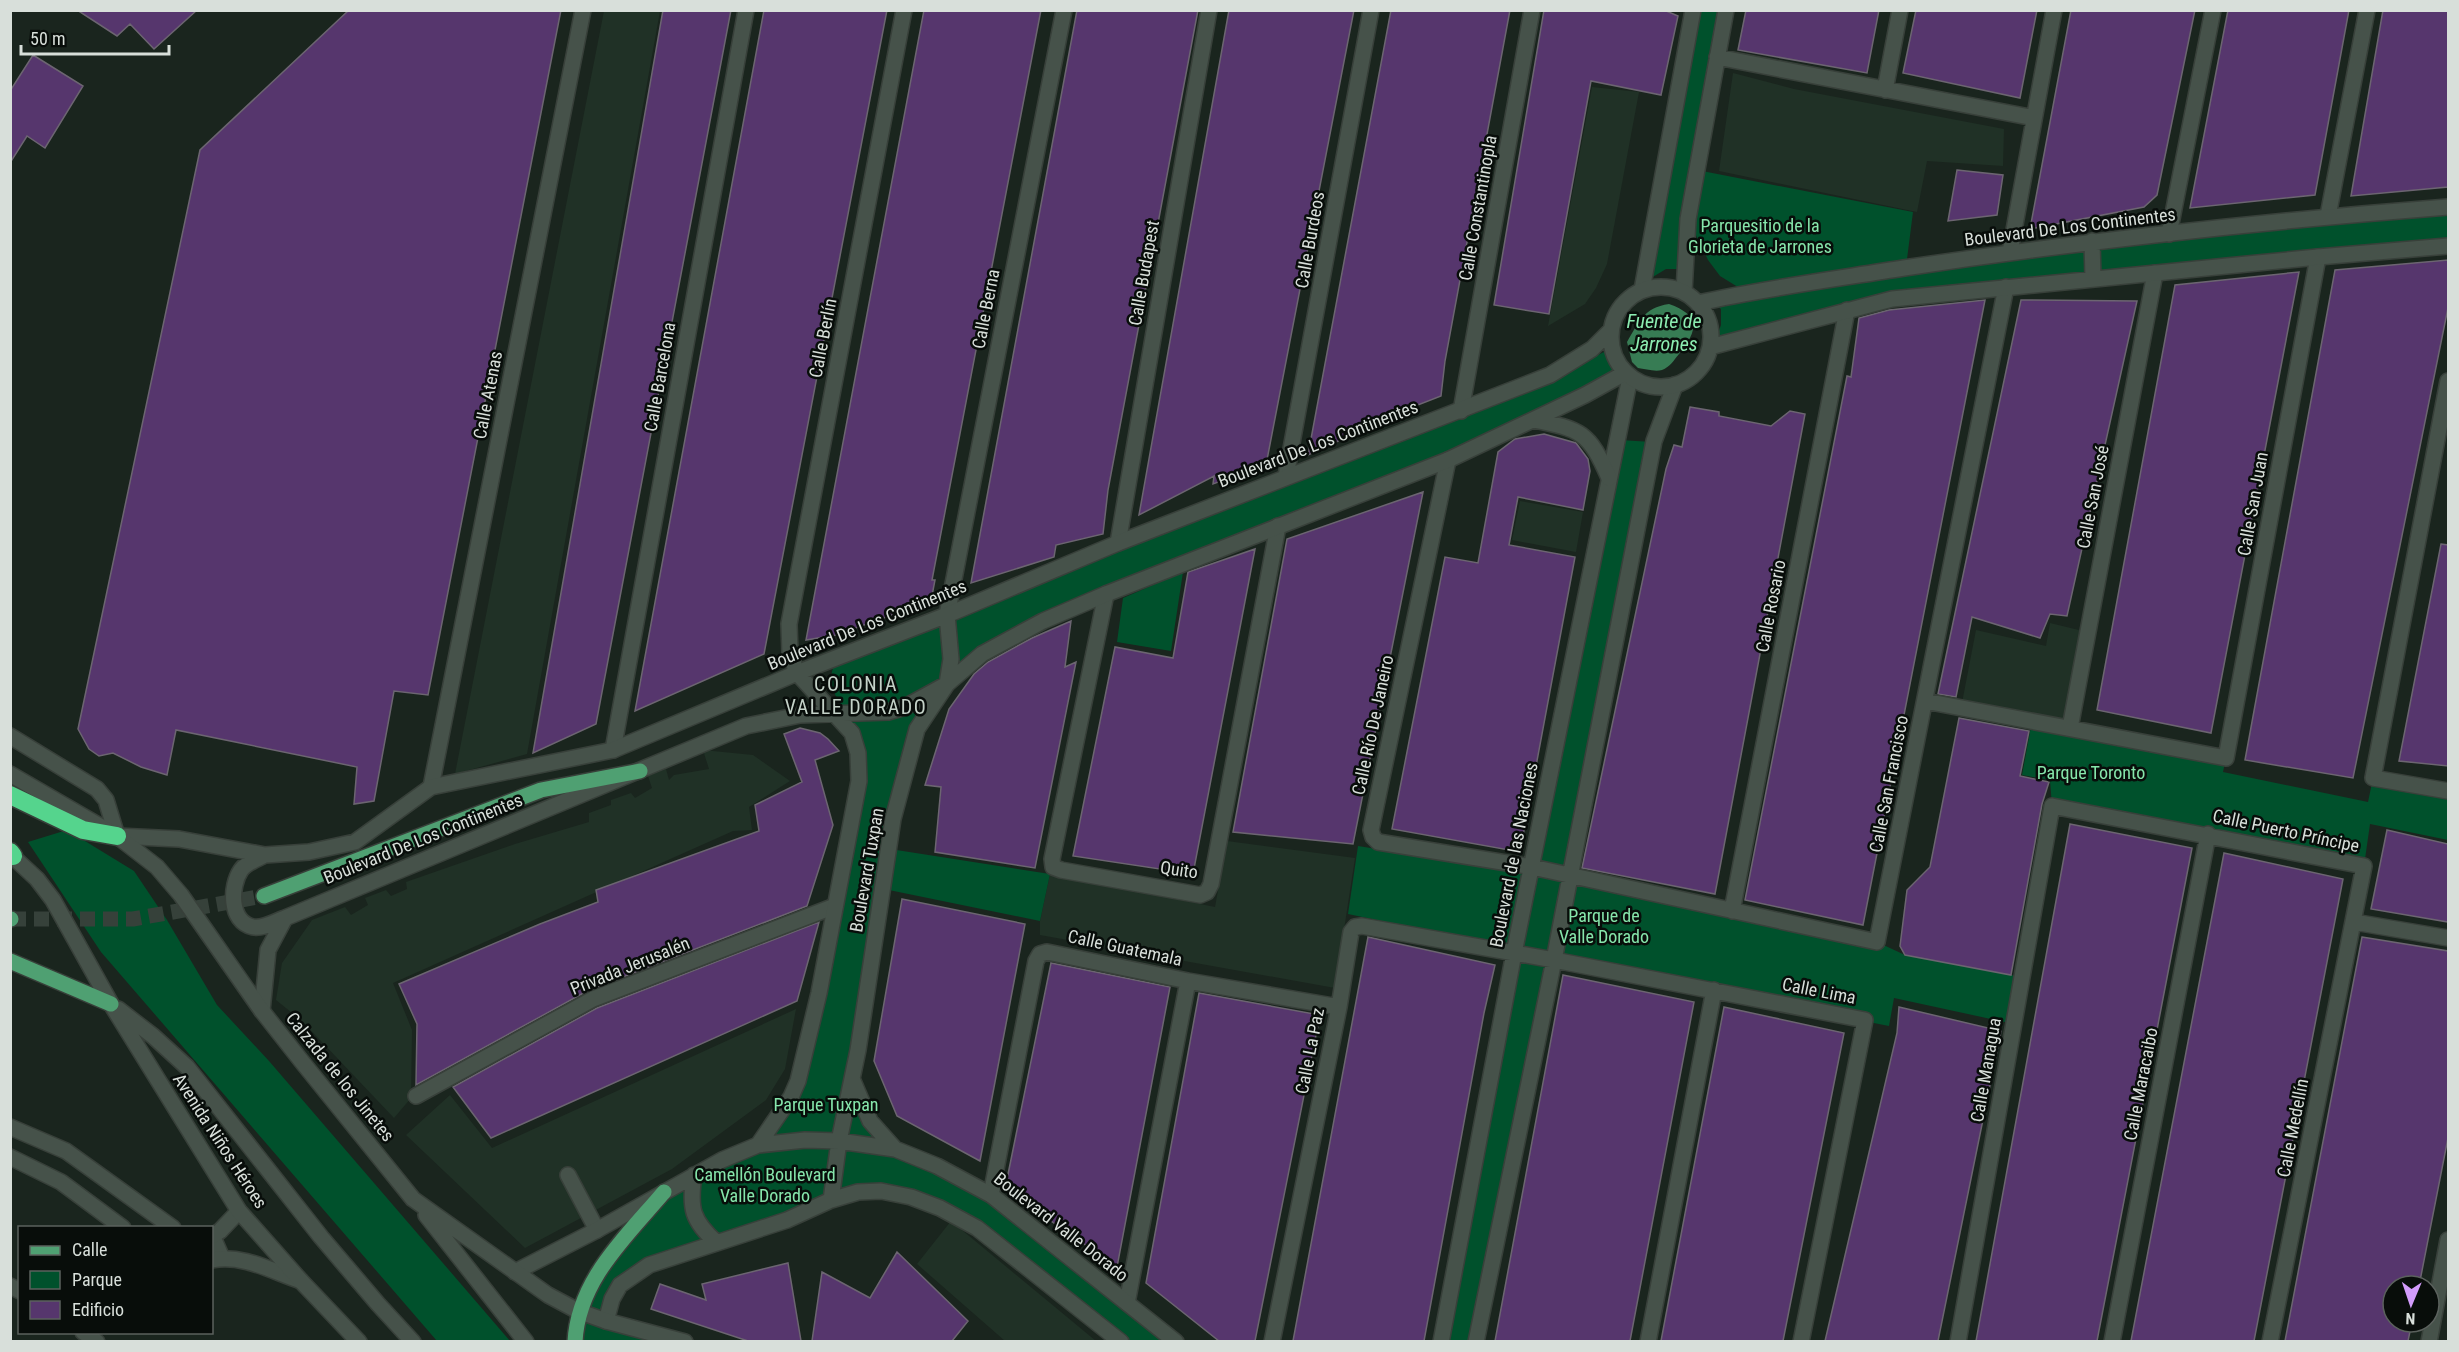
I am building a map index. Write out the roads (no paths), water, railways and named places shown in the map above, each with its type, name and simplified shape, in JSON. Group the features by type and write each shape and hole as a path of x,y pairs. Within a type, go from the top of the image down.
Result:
{"highway":[{"path":"10,795 83,830 117,836"}],"main road":[{"path":"264,896 541,790 640,771"},
{"path":"10,961 111,1004"},
{"path":"575,1341 578,1311 587,1290 610,1256 664,1192"}],"street":[{"name":"Calle Atenas","path":"431,787 583,10"},
{"name":"Calle Barcelona","path":"613,750 746,10"},
{"name":"Calle Berlín","path":"797,673 790,654 789,624 904,10"},
{"name":"Calle Berna","path":"947,615 1064,10"},
{"name":"Calle Budapest","path":"1118,543 1209,10"},
{"name":"Calle Burdeos","path":"1286,476 1371,10"},
{"name":"Calle Constantinopla","path":"1461,411 1532,10"},
{"path":"1642,290 1693,10"},
{"path":"1684,292 1688,219 1726,10"},
{"path":"1885,90 1900,10"},
{"path":"2010,252 2054,10"},
{"path":"2169,234 2214,10"},
{"path":"2328,216 2367,10"},
{"path":"1717,57 2034,118"},
{"name":"Boulevard De Los Continentes","path":"1698,303 1747,292 2010,252 2328,216 2448,207"},
{"path":"2092,242 2093,278"},
{"path":"1710,347 1892,299 2318,256 2448,246"},
{"name":"Calle San Juan","path":"2070,728 2226,758 2318,256"},
{"name":"Calle San José","path":"2070,728 2155,273"},
{"path":"1656,286 1671,287 1684,292 1698,303 1707,316 1711,331 1707,357 1694,375 1675,385 1652,386 1628,375 1613,354 1610,331 1620,306 1642,290 1656,286"},
{"name":"Calle San Francisco","path":"1532,867 1877,942 2006,287"},
{"name":"Calle Rosario","path":"1732,911 1847,310"},
{"name":"Boulevard De Los Continentes","path":"117,836 178,839 265,855 309,852 355,842 431,787 613,750 1118,543 1550,375 1592,349 1610,331"},
{"name":"Boulevard De Los Continentes","path":"265,855 242,869 233,893 234,904 244,922 252,927 261,927 285,918 746,726 778,719 835,713 888,712 926,698 947,684 982,654 1043,621 1106,594 1448,460 1628,375"},
{"name":"Boulevard de las Naciones","path":"1442,1341 1514,953 1628,375"},
{"path":"2448,381 2373,778 2448,791"},
{"path":"1476,1341 1554,960 1654,441 1675,385"},
{"path":"1533,420 1564,426 1580,432 1599,455 1609,478"},
{"name":"Calle Río De Janeiro","path":"1448,460 1371,830 1378,842 1532,867"},
{"name":"Quito","path":"1106,594 1052,859 1053,867 1200,895 1206,892 1211,884 1278,526"},
{"name":"Boulevard Tuxpan","path":"831,1200 839,1141 853,1081 893,819 917,729 947,684 951,659 947,615"},
{"name":"Boulevard Tuxpan","path":"758,1145 796,1088 815,1013 859,781 858,753 852,734 797,673"},
{"path":"1925,700 2070,728"},
{"path":"10,736 97,789 106,800 117,836"},
{"name":"Calzada de los Jinetes","path":"10,774 117,836 157,867 181,895 262,1011 413,1199 548,1295 578,1311 606,1321 684,1341"},
{"name":"Calle Puerto Príncipe","path":"2052,806 2208,834 2364,866 2354,922"},
{"name":"Calle Managua","path":"1958,1341 2052,806"},
{"name":"Calle Maracaibo","path":"2112,1341 2208,834"},
{"path":"11,854 37,879 52,900 111,1004 153,1035 187,1067 321,1237 413,1341"},
{"name":"Privada Jerusalén","path":"416,1096 593,999 835,906"},
{"path":"262,1011 268,951 285,918"},
{"path":"2354,922 2448,938"},
{"name":"Calle Medellín","path":"2270,1341 2354,922"},
{"name":"Calle La Paz","path":"1272,1341 1339,1006 1351,932 1355,927 1362,926 1514,953"},
{"name":"Calle Guatemala","path":"991,1195 1036,961 1040,954 1047,952 1188,981 1339,1006"},
{"name":"Calle Lima","path":"1514,953 1866,1021 1801,1341"},
{"path":"1127,1303 1188,981"},
{"path":"1648,1341 1714,990"},
{"name":"Avenida Niños Héroes","path":"111,1004 239,1211 301,1281 359,1341"},
{"path":"853,1081 870,1121 895,1149"},
{"path":"10,1127 66,1151 172,1226"},
{"name":"Boulevard Valle Dorado","path":"515,1272 597,1230 722,1160 758,1145 805,1140 839,1141 895,1149 936,1166 991,1195 1176,1341"},
{"path":"10,1157 61,1182 122,1226"},
{"path":"568,1175 597,1230"},
{"path":"694,1175 692,1207 696,1220 717,1243"},
{"path":"606,1321 612,1299 620,1285 649,1265 793,1218 831,1200 858,1192 881,1191 911,1197 940,1208 977,1228 1121,1341"},
{"path":"413,1199 526,1341"},
{"path":"213,1234 220,1231 239,1211"},
{"path":"213,1240 217,1259 246,1261 301,1281"},
{"path":"2429,1341 2448,1240"}],"water":[{"name":"Fuente de Jarrones","path":"1669,304 1679,308 1691,318 1693,331 1690,338 1674,361 1665,369 1656,371 1638,368 1632,362 1627,342 1647,313"}],"tunnel":[{"path":"11,919 133,919 264,896"}],"district":[{"name":"COLONIA VALLE DORADO","path":"856,696"}],"park label":[{"name":"Parquesitio de la Glorieta de Jarrones","path":"1760,236"},
{"name":"Parque Toronto","path":"2091,773"},
{"name":"Parque de Valle Dorado","path":"1604,926"},
{"name":"Parque Tuxpan","path":"826,1105"},
{"name":"Camellón Boulevard Valle Dorado","path":"765,1185"}]}
